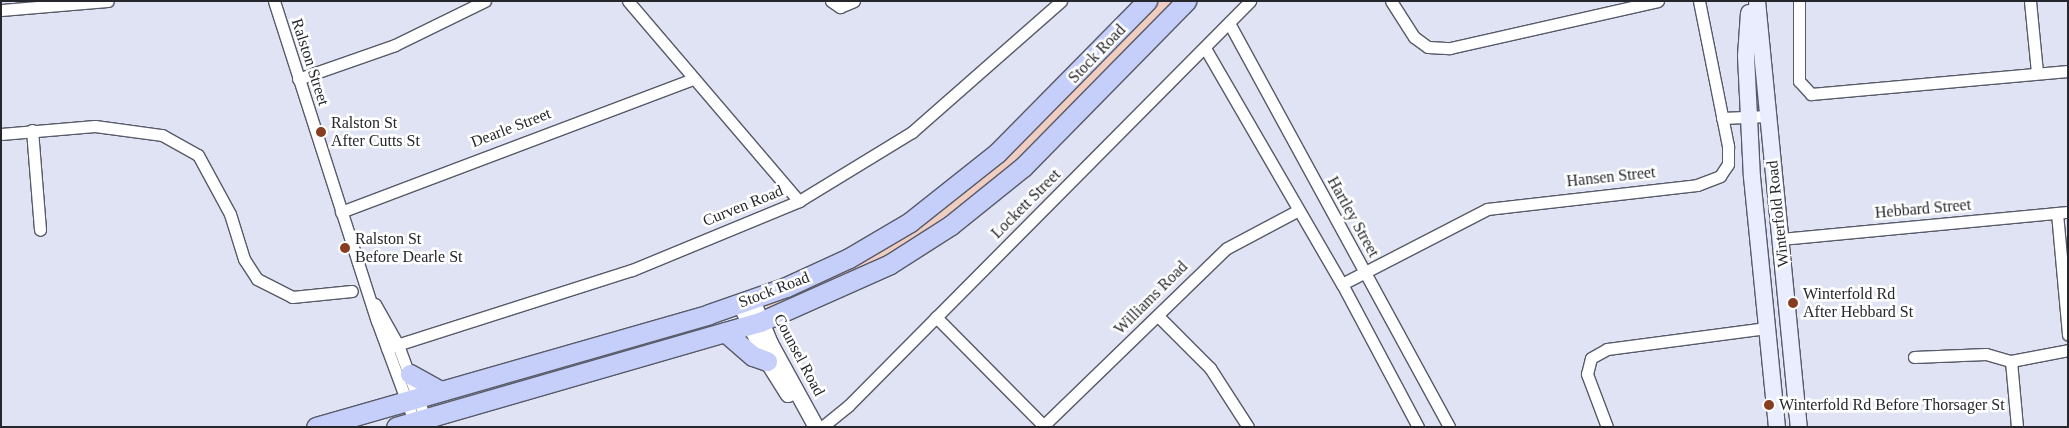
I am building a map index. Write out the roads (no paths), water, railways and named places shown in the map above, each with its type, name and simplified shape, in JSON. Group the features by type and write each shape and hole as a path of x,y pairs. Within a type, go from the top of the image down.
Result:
{"highway":[{"name":"Stock Road","path":"316,427 746,302 849,258 938,202 1026,126 1147,1"},
{"name":"Stock Road","path":"396,427 755,323 890,264 974,208 1035,155 1186,1"},
{"path":"725,332 753,356 767,362"},
{"path":"410,374 441,391"}],"main road":[{"name":"Winterfold Road","path":"1748,1 1749,117 1777,427"},
{"name":"Winterfold Road","path":"1758,1 1799,427"}],"street":[{"path":"1,10 108,1"},
{"name":"Ralston Street","path":"274,1 341,212 420,420"},
{"path":"298,79 395,45 485,1"},
{"path":"628,1 798,201"},
{"path":"831,1 840,7 854,1"},
{"name":"Curven Road","path":"393,346 632,270 798,201 912,132 1061,1"},
{"name":"Lockett Street","path":"822,427 936,317 1250,1"},
{"path":"1391,1 1414,37 1428,47 1450,48 1658,1"},
{"name":"Hansen Street","path":"1342,284 1364,270 1463,218 1492,208 1715,180 1728,164 1722,118 1699,1"},
{"path":"1800,1 1799,81 1811,94 1823,95 2068,71"},
{"path":"2030,1 2037,73"},
{"name":"Hartley Street","path":"1228,23 1449,427"},
{"path":"1205,48 1297,211 1342,284 1418,427"},
{"name":"Dearle Street","path":"341,212 693,79"},
{"path":"1722,118 1768,116"},
{"path":"1,134 96,126 162,135 198,155 230,214 244,259 257,279 292,297 352,291"},
{"path":"32,130 40,230"},
{"name":"Williams Road","path":"1042,426 1227,248 1297,211"},
{"path":"2062,212 2068,335"},
{"name":"Hebbard Street","path":"1781,239 2062,212"},
{"name":"Counsel Road","path":"746,302 755,323 767,362 805,427"},
{"path":"1158,316 1210,368 1248,427"},
{"path":"936,317 1042,426"},
{"name":"Counsel Road","path":"755,323 816,427"},
{"path":"1607,427 1587,374 1591,358 1607,349 1767,328"},
{"name":"Ralston Street","path":"393,346 410,374 413,399"},
{"path":"1914,357 1986,354 2011,361 2068,350"},
{"path":"2011,361 2017,427"}],"place":[{"name":"Ralston St After Cutts St","path":"321,132"},
{"name":"Ralston St Before Dearle St","path":"345,248"},
{"name":"Winterfold Rd After Hebbard St","path":"1793,303"},
{"name":"Winterfold Rd Before Thorsager St","path":"1769,405"}]}
